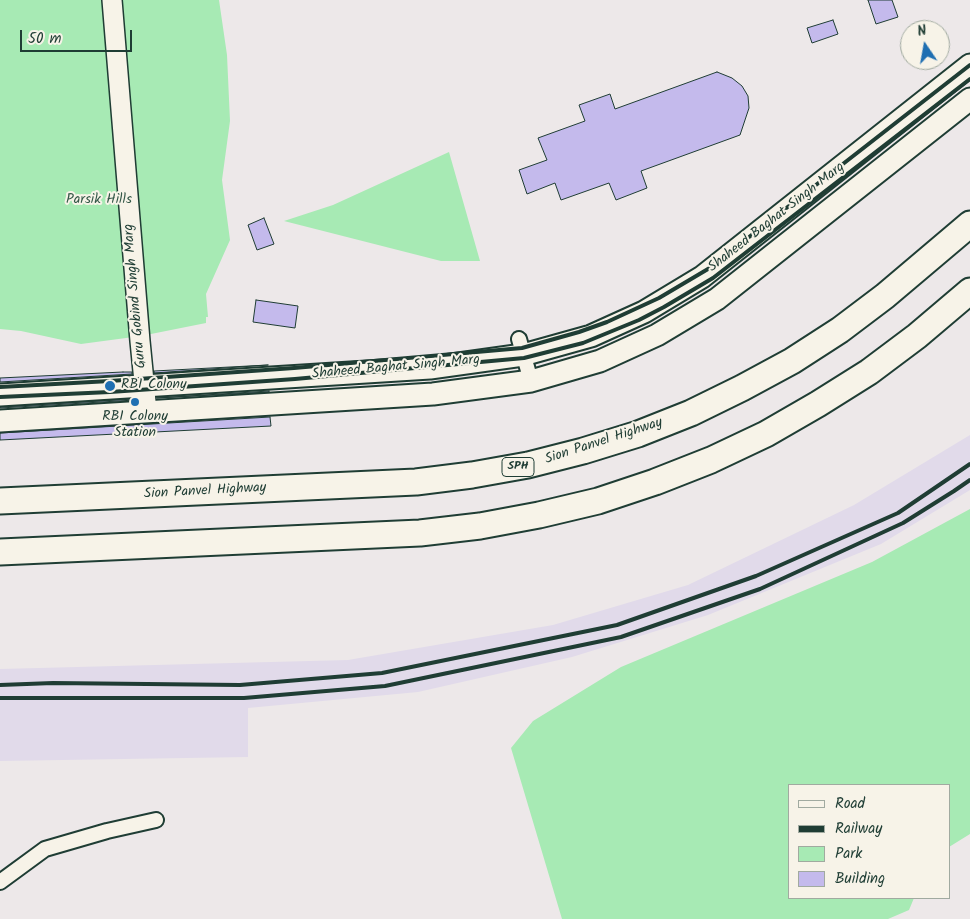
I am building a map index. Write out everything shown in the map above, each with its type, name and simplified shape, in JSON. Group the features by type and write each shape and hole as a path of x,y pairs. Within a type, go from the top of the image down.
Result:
{"highway":[{"name":"Sion Panvel Highway","path":"0,501 416,482 519,467 584,451 638,434 691,413 742,388 792,360 840,330 885,296 970,224"},
{"path":"0,552 420,533 480,526 598,501 655,482 711,460 766,434 869,372 917,336 970,291"}],"main road":[{"name":"Shaheed Baghat Singh Marg","path":"0,395 430,368 521,347 591,336 644,312 702,277 970,65"},
{"name":"Shaheed Baghat Singh Marg","path":"0,421 433,394 531,381 600,361 657,335 717,299 970,99"}],"street":[{"name":"Guru Gobind Singh Marg","path":"112,0 147,412"},
{"path":"521,347 531,381"},
{"path":"0,882 45,849 107,831 156,820"}],"shaded area":[{"path":"970,435 970,490 881,544 708,615 572,657 418,692 248,708 248,757 0,761 0,669 348,660 553,625 688,585 854,505"}],"green space":[{"name":"Parsik Hills","path":"0,0 219,0 227,55 230,121 222,180 230,240 206,294 208,317 206,317 206,323 141,336 81,344 21,331 0,329"},
{"path":"449,152 480,261 441,261 284,221 333,205"},
{"path":"970,509 970,834 950,846 950,784 788,784 788,899 914,899 909,910 888,919 562,919 511,748 533,721 621,667 872,562"}],"building":[{"path":"868,0 892,0 898,17 876,24"},
{"path":"833,20 838,34 812,43 807,28"},
{"path":"717,72 732,78 742,86 748,96 749,108 740,135 641,171 647,188 616,200 609,183 561,200 555,183 527,194 519,170 547,160 538,138 585,121 579,105 610,94 615,109"},
{"path":"264,218 274,244 257,250 248,225"},
{"path":"256,300 298,306 295,328 253,322"},
{"path":"268,365 154,373 154,371"},
{"path":"132,372 132,374 0,382 0,378"},
{"path":"269,391 269,392 157,398"},
{"path":"135,400 0,408 0,407"},
{"path":"270,417 271,426 0,440 0,433"}],"railway":[{"path":"0,387 294,368 522,348 579,332 607,322 659,298 708,269 970,65"},
{"path":"0,397 110,392 295,379 524,358 583,343 639,320 713,278 970,79"},
{"path":"0,685 53,683 240,685 382,673 617,625 756,576 898,513 970,464"},
{"path":"0,698 244,698 385,686 621,637 760,589 903,523 970,480"}],"place":[{"name":"RBI Colony","path":"110,386"},
{"name":"RBI Colony Station","path":"135,402"}]}
